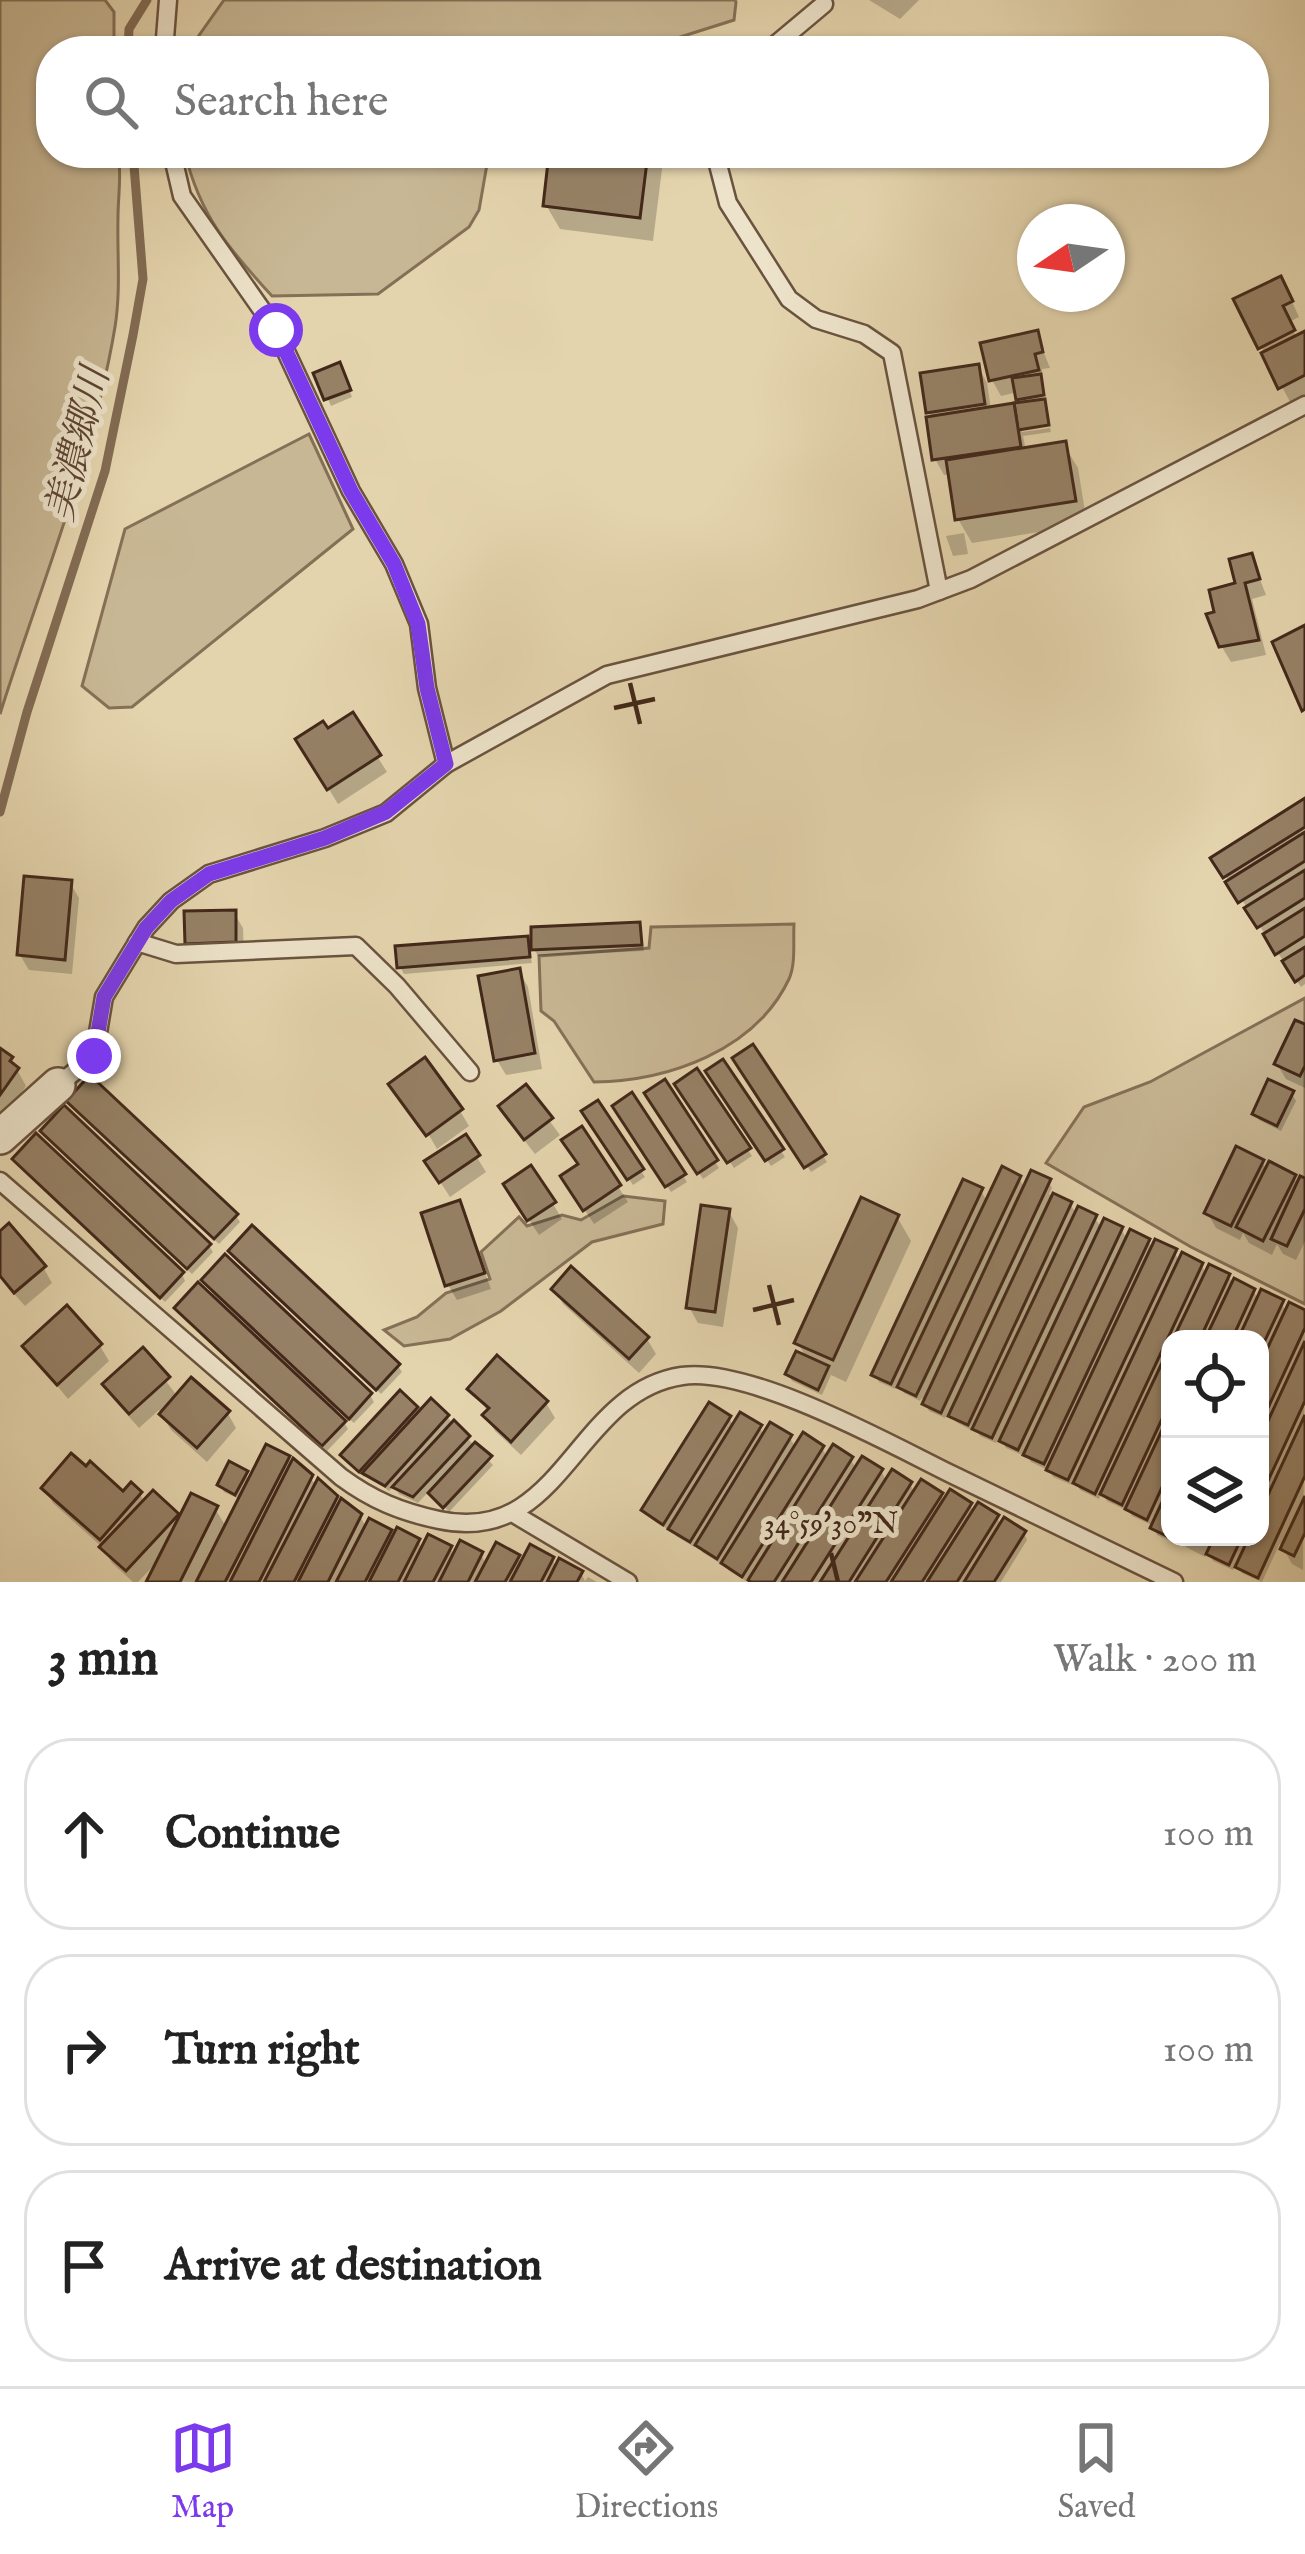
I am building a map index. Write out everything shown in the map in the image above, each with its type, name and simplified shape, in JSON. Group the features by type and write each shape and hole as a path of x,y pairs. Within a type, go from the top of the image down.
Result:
{"street":[{"path":"0,1138 58,1085"}],"lane":[{"path":"787,36 824,4"},
{"path":"175,168 182,196 276,330 351,491 394,564 418,624 427,688 446,764"},
{"path":"719,168 728,203 789,299 817,319 864,334 892,353 939,591"},
{"path":"58,1085 94,1056 104,997 137,942 171,901 209,874 325,838 386,812 446,764 607,675 797,631 939,591 1091,518 1305,405"},
{"path":"137,942 176,953 356,946 398,986 470,1072"},
{"path":"0,1181 373,1501 467,1526 514,1514 549,1488 598,1424 634,1394 681,1376 723,1377 816,1408 1174,1582"},
{"path":"514,1514 628,1582"}],"shaded area":[{"path":"0,0 105,0 114,12 114,36 36,36 36,168 119,168 118,299 93,425 0,714"},
{"path":"224,0 736,2 734,20 683,36 199,36"},
{"path":"189,168 486,168 479,210 469,227 378,294 272,296 218,231"},
{"path":"309,434 353,529 132,707 109,708 82,686 125,529"},
{"path":"794,924 791,973 774,1004 732,1043 679,1068 594,1082 554,1021 541,1011 539,956 649,948 651,927"},
{"path":"1305,998 1305,1304 1191,1247 1046,1163 1084,1107 1150,1082"},
{"path":"623,1196 665,1201 663,1224 592,1242 501,1311 450,1339 404,1346 384,1330 417,1317 446,1293 490,1279 481,1252 519,1217 527,1226 562,1215 581,1220"}],"building":[{"path":"547,168 646,168 640,218 543,206"},
{"path":"1281,276 1293,301 1283,306 1295,330 1258,349 1233,299"},
{"path":"1038,330 1043,352 1035,354 1039,370 989,381 980,343"},
{"path":"1305,331 1305,375 1278,389 1261,353"},
{"path":"340,362 351,390 324,400 313,373"},
{"path":"979,364 985,404 926,413 920,373"},
{"path":"1041,374 1044,395 1016,400 1012,378"},
{"path":"1045,399 1049,425 1018,430 1014,403"},
{"path":"1014,403 1021,447 932,460 926,417"},
{"path":"1066,441 1076,501 955,520 946,460"},
{"path":"1252,553 1260,579 1245,583 1259,640 1219,647 1206,614 1214,612 1209,590 1235,583 1229,559"},
{"path":"1305,625 1305,709 1302,711 1272,642"},
{"path":"353,712 381,755 327,790 295,739 323,721 328,728"},
{"path":"1305,798 1305,827 1223,878 1210,858"},
{"path":"1305,832 1305,861 1238,903 1225,882"},
{"path":"1305,870 1305,898 1257,928 1244,908"},
{"path":"24,876 72,880 65,960 17,955"},
{"path":"1305,908 1305,936 1275,955 1263,934"},
{"path":"236,910 236,942 185,944 184,911"},
{"path":"640,922 642,945 531,950 531,927"},
{"path":"528,936 530,957 397,968 395,946"},
{"path":"1305,947 1305,975 1295,982 1282,961"},
{"path":"520,968 535,1053 494,1061 478,976"},
{"path":"1295,1020 1305,1024 1305,1066 1300,1076 1274,1064"},
{"path":"753,1044 826,1154 804,1168 732,1058"},
{"path":"0,1048 19,1068 0,1095"},
{"path":"425,1057 463,1109 426,1136 388,1084"},
{"path":"723,1059 784,1149 765,1161 705,1071"},
{"path":"697,1068 751,1148 727,1163 674,1084"},
{"path":"90,1075 238,1214 214,1239 66,1101"},
{"path":"665,1079 718,1160 697,1174 644,1093"},
{"path":"1268,1079 1294,1091 1277,1126 1252,1114"},
{"path":"526,1084 553,1118 524,1140 498,1106"},
{"path":"632,1092 686,1174 665,1187 612,1106"},
{"path":"598,1100 644,1169 627,1180 581,1111"},
{"path":"64,1105 211,1244 187,1269 40,1131"},
{"path":"582,1126 621,1185 583,1211 560,1176 578,1164 561,1140"},
{"path":"36,1133 184,1272 160,1298 12,1159"},
{"path":"466,1134 480,1155 439,1183 424,1161"},
{"path":"1236,1146 1264,1160 1231,1226 1204,1213"},
{"path":"1269,1161 1296,1175 1263,1241 1236,1227"},
{"path":"531,1165 556,1202 527,1221 503,1184"},
{"path":"1002,1166 1021,1176 916,1396 897,1387"},
{"path":"1031,1170 1051,1179 941,1413 922,1404"},
{"path":"1300,1176 1305,1178 1305,1209 1287,1246 1271,1239"},
{"path":"963,1179 983,1188 891,1384 871,1375"},
{"path":"1053,1193 1072,1202 968,1425 948,1416"},
{"path":"861,1197 899,1215 833,1360 794,1343"},
{"path":"460,1200 485,1273 445,1286 421,1213"},
{"path":"701,1205 730,1209 715,1312 686,1308"},
{"path":"1078,1206 1097,1215 992,1438 972,1429"},
{"path":"1104,1218 1123,1227 1018,1450 999,1441"},
{"path":"9,1223 46,1266 14,1293 0,1276 0,1231"},
{"path":"252,1225 400,1364 376,1390 228,1251"},
{"path":"1130,1229 1150,1239 1044,1464 1023,1455"},
{"path":"1155,1239 1177,1249 1068,1480 1046,1470"},
{"path":"1182,1252 1203,1263 1172,1330 1161,1330 1161,1353 1095,1494 1073,1483"},
{"path":"225,1254 372,1393 349,1419 201,1280"},
{"path":"1209,1264 1230,1274 1204,1330 1177,1330"},
{"path":"571,1266 649,1337 629,1359 551,1289"},
{"path":"1234,1278 1255,1289 1236,1330 1209,1330"},
{"path":"198,1282 346,1421 322,1446 174,1308"},
{"path":"1261,1289 1284,1300 1269,1332 1242,1330"},
{"path":"1289,1302 1305,1310 1305,1328 1269,1406 1269,1345"},
{"path":"67,1305 102,1344 57,1385 22,1346"},
{"path":"1305,1341 1305,1401 1269,1479 1269,1419"},
{"path":"143,1347 170,1377 129,1414 102,1384"},
{"path":"796,1351 829,1366 818,1390 785,1374"},
{"path":"497,1355 548,1401 511,1442 482,1415 489,1408 467,1389"},
{"path":"1161,1365 1161,1421 1122,1505 1100,1494"},
{"path":"191,1377 230,1411 197,1448 159,1414"},
{"path":"400,1390 418,1407 359,1472 340,1455"},
{"path":"431,1398 449,1415 385,1486 362,1473"},
{"path":"709,1402 731,1416 663,1525 641,1510"},
{"path":"740,1412 762,1425 690,1542 668,1529"},
{"path":"1305,1415 1305,1476 1258,1578 1235,1567 1245,1546 1269,1546 1269,1493"},
{"path":"454,1420 470,1436 413,1497 392,1487"},
{"path":"770,1422 792,1435 717,1559 695,1545"},
{"path":"803,1432 824,1446 742,1577 721,1563"},
{"path":"1161,1432 1161,1490 1147,1520 1125,1509"},
{"path":"475,1442 492,1456 443,1508 428,1493"},
{"path":"266,1444 290,1456 225,1582 196,1582"},
{"path":"833,1444 853,1457 774,1582 751,1582 748,1580"},
{"path":"71,1453 86,1466 90,1461 123,1491 131,1482 142,1492 100,1540 41,1488"},
{"path":"862,1456 883,1469 811,1582 782,1582"},
{"path":"293,1458 313,1475 259,1582 230,1582"},
{"path":"229,1461 248,1471 235,1495 217,1485"},
{"path":"892,1469 912,1482 849,1582 820,1582"},
{"path":"318,1478 338,1496 294,1582 264,1582"},
{"path":"921,1479 943,1493 886,1582 855,1582"},
{"path":"950,1489 972,1503 922,1582 891,1582"},
{"path":"153,1490 179,1514 126,1571 99,1547"},
{"path":"191,1493 218,1506 180,1582 146,1582"},
{"path":"1305,1496 1305,1533 1294,1556 1280,1549"},
{"path":"341,1498 362,1514 328,1582 298,1582"},
{"path":"978,1502 999,1515 957,1582 927,1582"},
{"path":"1161,1504 1161,1533 1150,1528"},
{"path":"1004,1517 1026,1531 994,1582 964,1582"},
{"path":"369,1518 392,1530 365,1582 336,1582"},
{"path":"397,1527 420,1539 398,1582 369,1582"},
{"path":"428,1534 452,1546 433,1582 404,1582"},
{"path":"460,1540 483,1552 468,1582 439,1582"},
{"path":"496,1542 520,1555 505,1582 475,1582"},
{"path":"530,1544 554,1557 541,1582 510,1582"},
{"path":"1210,1546 1238,1546 1229,1565 1206,1554"},
{"path":"559,1558 583,1571 577,1582 547,1582"}],"waterway":[{"name":"美濃郷川","path":"129,36 147,0"},
{"name":"美濃郷川","path":"0,812 27,712 105,471 143,279 134,168"}],"route":[{"path":"94,1056 104,997 146,928 171,901 209,874 325,838 386,812 446,764 427,688 418,624 394,564 351,491 276,330"}]}
